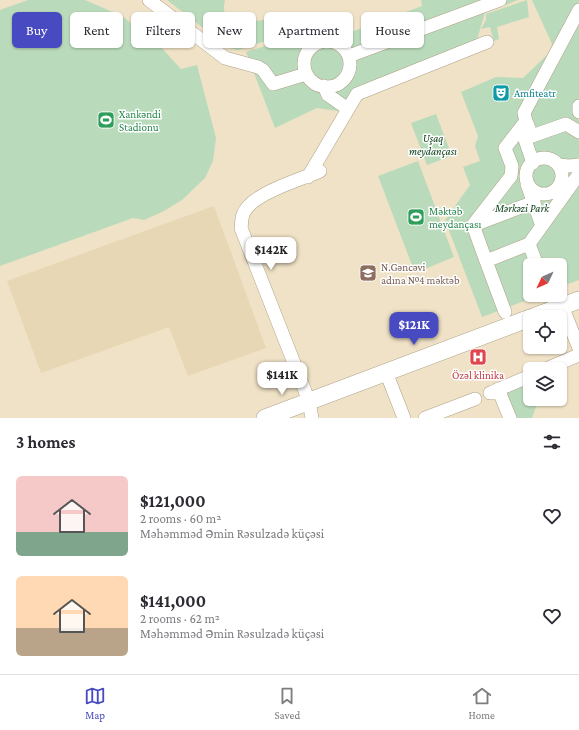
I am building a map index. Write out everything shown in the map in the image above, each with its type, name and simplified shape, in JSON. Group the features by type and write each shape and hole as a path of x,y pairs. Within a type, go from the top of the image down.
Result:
{"main road":[{"path":"551,310 579,300"},
{"path":"265,418 310,410 386,372 523,321"}],"street":[{"path":"150,0 225,58 258,67 263,70 273,84 306,74"},
{"path":"349,56 500,0"},
{"path":"536,161 524,125 524,113 579,10"},
{"path":"326,41 340,45 349,56 349,71 345,78 332,86 317,84 306,74 305,58 313,46 319,42 326,41"},
{"path":"308,177 357,94 487,42"},
{"path":"324,86 328,95 348,109"},
{"path":"579,106 579,112"},
{"path":"532,136 566,124 579,132"},
{"path":"524,125 532,136 536,161"},
{"path":"473,225 511,176 512,166 505,148 524,125"},
{"path":"512,140 542,226"},
{"path":"558,164 562,175 562,180 556,190 551,193 540,194 535,192 527,182 528,170 536,161 548,158 558,164 569,166 579,165"},
{"path":"310,410 241,228 243,215 250,204 261,195 320,171"},
{"path":"486,261 529,244 579,174"},
{"path":"473,225 534,202"},
{"path":"473,225 504,312"},
{"path":"529,244 534,258"},
{"path":"562,306 579,348"},
{"path":"562,362 579,355"},
{"path":"386,372 404,418"},
{"path":"510,418 494,391 523,379"},
{"path":"425,418 475,399"}],"shaded area":[{"path":"214,206 266,348 188,376 169,327 41,373 7,281"}],"green space":[{"name":"Xankəndi Stadionu","path":"28,0 85,0 113,12 70,12 70,48 123,48 123,17 131,23 131,48 162,48 181,69 197,65 216,138 213,161 205,178 182,200 164,211 144,220 133,218 0,266 0,10"},
{"path":"167,0 225,0 225,12 203,12 203,28 195,22 195,12 182,12"},
{"path":"421,0 518,0 485,13 475,46 356,94 344,112 317,108 275,128 246,52 264,46 264,48 353,48 353,31 361,28 361,48 424,48 424,12 406,12 422,6"},
{"path":"527,0 529,17 497,27 499,39 494,41 490,27 481,29 486,20 486,14"},
{"name":"Mərkəzi Park","path":"532,0 579,0 579,280 567,284 567,258 523,258 523,301 482,317 445,220 470,185 463,167 480,161 475,146 478,136 461,92 496,77 523,78 549,53 552,44"},
{"path":"264,20 264,42 256,44 256,21"},
{"path":"229,48 244,48 238,50"},
{"name":"Uşaq meydançası","path":"436,114 452,156 427,165 411,123"},
{"name":"Məktəb meydançası","path":"418,161 454,257 415,273 378,176"},
{"path":"523,385 523,406 536,406 532,418 515,418 505,395 510,389"}],"place":[{"name":"Amfiteatr","path":"501,93"},
{"name":"Xankəndi Stadionu","path":"106,120"},
{"name":"Məktəb meydançası","path":"416,217"},
{"name":"N.Gəncəvi adına №4 məktəb","path":"368,273"},
{"name":"Özəl klinika","path":"478,357"}]}
